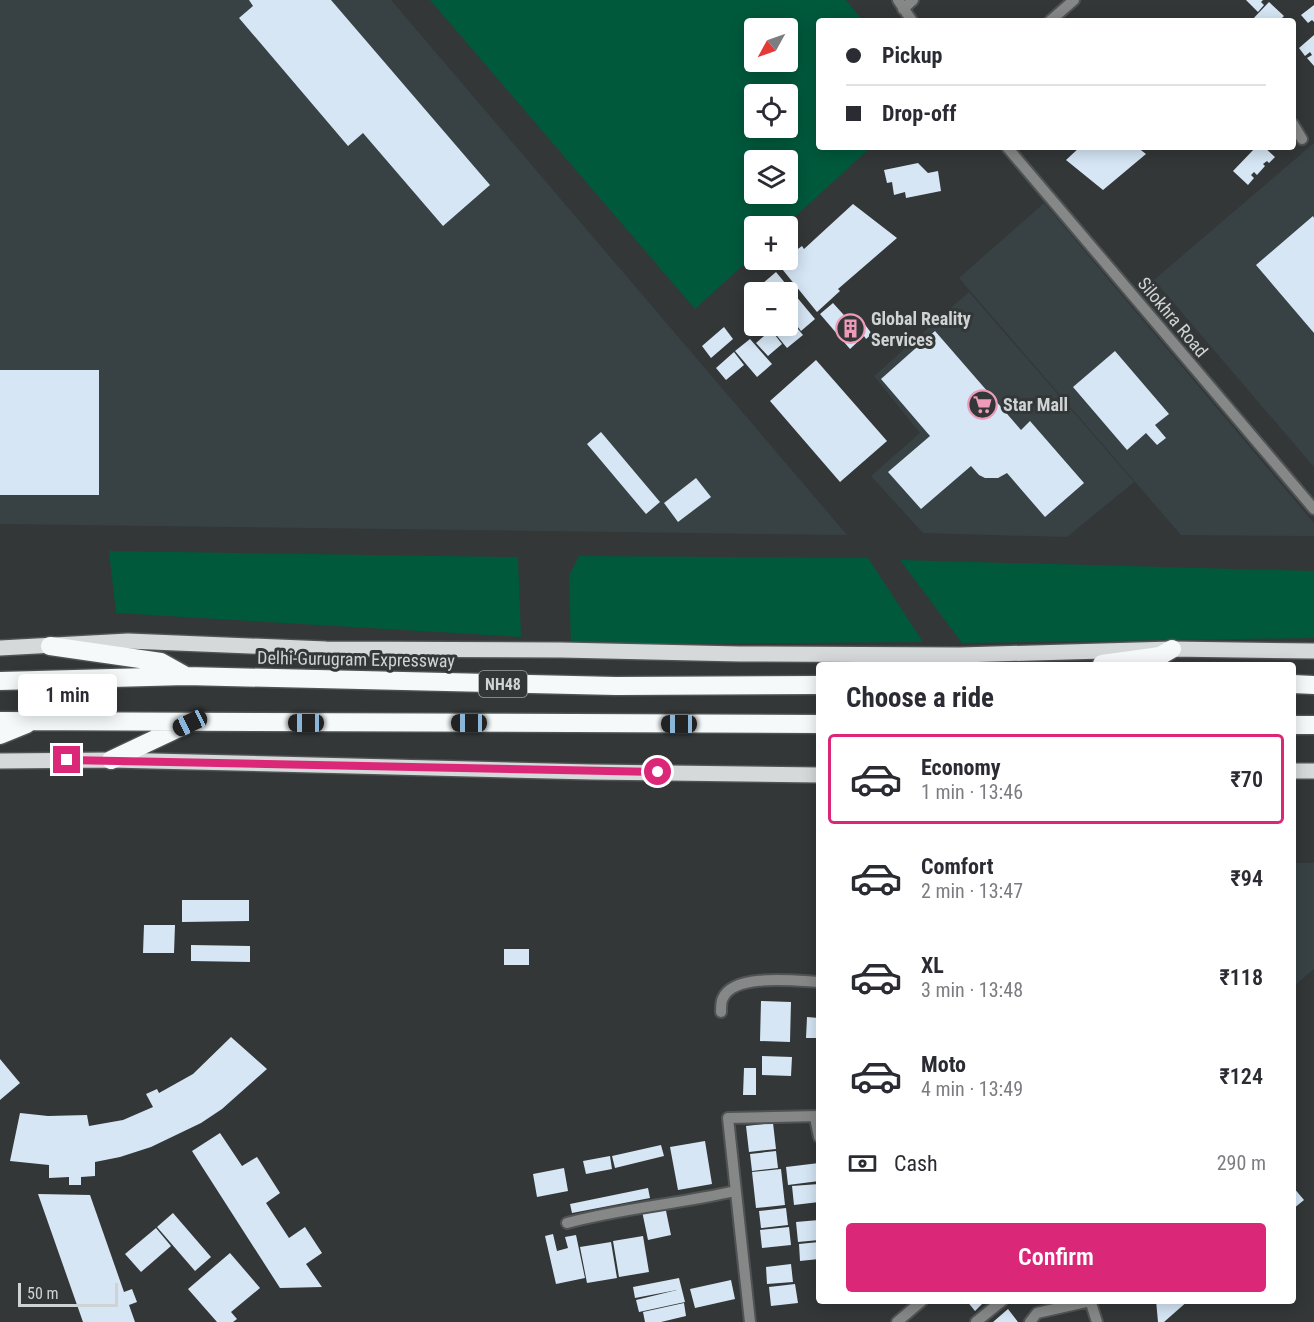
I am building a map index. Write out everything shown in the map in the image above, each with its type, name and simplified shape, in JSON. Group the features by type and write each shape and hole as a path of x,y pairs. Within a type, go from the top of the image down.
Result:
{"highway":[{"path":"50,646 161,662 186,676"},
{"path":"1116,662 1160,656 1172,649"},
{"name":"Delhi-Gurugram Expressway","path":"0,681 186,676 604,686 816,685"},
{"path":"1296,684 1314,684"},
{"name":"NH48","path":"0,721 816,724"},
{"path":"0,735 31,722"},
{"path":"111,760 190,723"},
{"path":"1296,725 1314,725"}],"main road":[{"path":"0,648 128,641 326,649 960,655 1172,649 1314,651"},
{"path":"0,761 111,760 816,775"},
{"path":"1296,771 1314,771"}],"street":[{"path":"910,18 901,4 913,0"},
{"path":"1053,18 1074,0"},
{"path":"1296,128 1302,139"},
{"name":"Silokhra Road","path":"1009,150 1314,509"},
{"path":"721,1012 722,998 742,983 816,982"},
{"path":"750,1322 728,1118 816,1117"},
{"path":"567,1222 613,1211 652,1207 735,1191"},
{"path":"897,1322 918,1304"},
{"path":"976,1322 998,1304"},
{"path":"1030,1322 1037,1313 1077,1304"},
{"path":"1091,1304 1097,1322"}],"shaded area":[{"path":"0,0 391,0 847,535 0,524"},
{"path":"1314,143 1314,467 1154,280"},
{"path":"1044,203 1314,523 1314,536 1181,535 959,278"},
{"name":"Star Mall","path":"969,292 1134,482 1067,537 923,533 871,476 920,433 874,376"},
{"path":"1296,863 1314,863 1314,969 1296,984"}],"green space":[{"path":"430,0 846,0 861,18 816,18 816,150 868,150 796,216 744,216 744,264 695,309"},
{"path":"109,551 518,557 521,637 116,613"},
{"path":"579,556 868,558 923,642 571,645 569,576"},
{"path":"900,560 1314,571 1314,638 962,643"}],"building":[{"path":"249,0 331,0 490,185 443,226 363,133 348,146 239,18 253,6"},
{"path":"1246,0 1263,0 1261,2 1264,5 1258,12"},
{"path":"1269,2 1284,16 1282,18 1254,18"},
{"path":"1314,5 1314,22 1312,20 1308,23 1301,15"},
{"path":"1314,35 1314,66 1307,58 1312,55 1310,52 1305,56 1299,48"},
{"path":"1077,150 1141,150 1146,154 1103,190 1066,160"},
{"path":"1253,150 1267,150 1275,157 1269,163 1267,161 1263,164 1265,166 1257,175 1254,172 1251,175 1254,178 1248,185 1233,171"},
{"path":"918,163 928,173 938,171 941,191 906,198 905,192 894,195 892,182 887,183 884,170"},
{"path":"853,204 897,238 838,289 840,291 817,312 798,289 798,282 793,282 783,270 798,270 798,249 802,246 804,249"},
{"path":"1313,216 1314,218 1314,333 1256,265"},
{"path":"776,272 784,282 764,282"},
{"path":"798,299 815,319 801,331 798,327"},
{"name":"Global Reality Services","path":"833,303 852,324 860,318 872,334 866,339 864,336 850,349 820,314"},
{"path":"724,327 733,339 711,358 702,346"},
{"path":"798,329 803,335 787,348 777,336 798,336"},
{"path":"935,331 1021,430 1030,421 1084,483 1045,517 1007,473 998,478 985,478 971,466 921,509 888,472 930,436 881,379"},
{"path":"764,336 776,336 782,344 768,356 756,343"},
{"path":"750,339 772,364 757,377 735,351"},
{"path":"1115,351 1169,414 1155,425 1166,438 1157,445 1146,433 1127,450 1073,387"},
{"path":"734,352 744,365 726,380 716,368"},
{"path":"816,360 887,441 840,482 770,401"},
{"path":"0,370 99,370 99,495 0,495"},
{"path":"601,432 660,502 646,514 587,444"},
{"path":"696,478 711,497 678,522 664,503"},
{"path":"182,900 249,900 249,921 182,922"},
{"path":"144,925 175,925 174,953 143,953"},
{"path":"191,945 250,946 250,962 191,961"},
{"path":"504,949 529,949 529,965 504,965"},
{"path":"761,1001 791,1002 790,1042 760,1041"},
{"path":"807,1017 816,1018 816,1038 806,1038"},
{"path":"231,1037 267,1069 222,1109 201,1123 151,1147 95,1162 95,1176 81,1177 81,1185 69,1185 69,1177 49,1178 49,1165 10,1161 20,1113 48,1116 87,1115 89,1126 123,1120 153,1107 146,1094 157,1089 159,1093 193,1074"},
{"path":"762,1056 792,1057 791,1076 762,1075"},
{"path":"0,1059 20,1083 0,1100"},
{"path":"744,1068 756,1068 756,1095 743,1095"},
{"path":"773,1123 776,1149 749,1152 746,1126"},
{"path":"220,1133 242,1166 257,1157 280,1193 266,1203 289,1238 305,1227 322,1253 306,1264 322,1287 280,1288 192,1151"},
{"path":"705,1141 712,1184 678,1190 670,1147"},
{"path":"661,1145 664,1156 615,1168 612,1156"},
{"path":"776,1151 778,1168 752,1171 750,1154"},
{"path":"610,1156 612,1169 586,1174 583,1161"},
{"path":"816,1163 816,1181 788,1185 786,1167"},
{"path":"564,1168 568,1191 537,1197 533,1174"},
{"path":"781,1169 785,1205 756,1208 752,1172"},
{"path":"816,1184 816,1202 794,1205 792,1186"},
{"path":"648,1188 650,1198 572,1213 570,1204"},
{"path":"1296,1191 1304,1200 1296,1207"},
{"path":"38,1194 90,1195 124,1292 132,1289 137,1302 129,1305 135,1322 83,1322"},
{"path":"665,1206 671,1235 648,1240 642,1211"},
{"path":"786,1208 788,1225 761,1228 759,1211"},
{"path":"173,1213 211,1257 195,1271 157,1227"},
{"path":"816,1220 816,1240 798,1242 796,1222"},
{"path":"789,1227 791,1245 762,1248 760,1230"},
{"path":"156,1228 171,1246 141,1272 125,1254"},
{"path":"553,1234 557,1251 568,1248 565,1237 576,1235 585,1278 556,1284 545,1236"},
{"path":"643,1236 649,1272 619,1277 613,1241"},
{"path":"611,1242 617,1278 587,1283 580,1247"},
{"path":"816,1242 816,1259 800,1261 799,1244"},
{"path":"230,1253 260,1288 231,1312 237,1319 233,1322 217,1322 188,1289"},
{"path":"791,1264 793,1282 767,1284 766,1267"},
{"path":"679,1278 685,1302 639,1312 636,1300 677,1290 635,1298 633,1287"},
{"path":"731,1280 735,1299 695,1308 690,1289"},
{"path":"795,1284 798,1303 771,1306 769,1287"},
{"path":"684,1303 686,1316 661,1322 645,1322 643,1312"},
{"path":"969,1304 982,1304 975,1311"},
{"path":"1156,1304 1184,1304 1164,1322 1158,1322"},
{"path":"1008,1309 1018,1322 993,1322"}],"place":[{"name":"Global Reality Services","path":"850,328"},
{"name":"Star Mall","path":"982,404"}],"route":[{"path":"67,760 658,772"}]}
